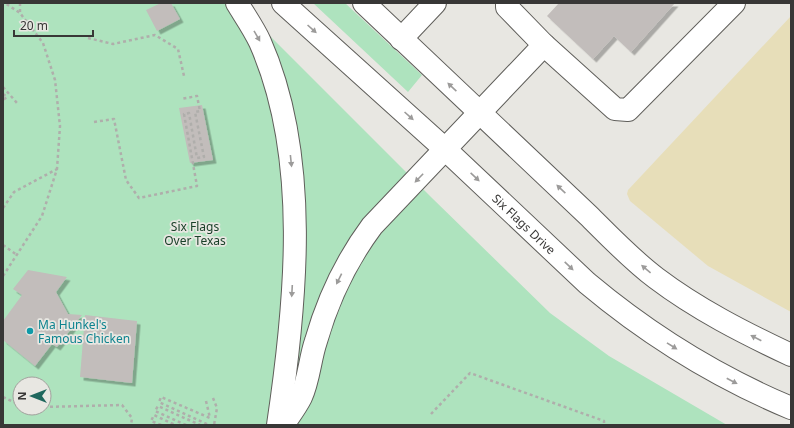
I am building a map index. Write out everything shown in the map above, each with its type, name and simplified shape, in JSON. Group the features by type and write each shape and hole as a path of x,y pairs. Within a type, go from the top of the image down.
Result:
{"street":[{"path":"237,3 260,41 270,68 285,124 293,177 294,223 292,298 278,425"},
{"name":"Six Flags Drive","path":"283,3 446,150 610,303 655,335 705,367 739,385 791,408"},
{"path":"364,3 589,216 621,249 656,278 725,322 791,354"},
{"path":"401,39 435,3"},
{"path":"507,3 507,7 544,45 615,109 628,110 734,3"},
{"path":"283,425 302,396 328,303 348,262 372,226 446,150 544,45"}],"path":[{"path":"3,276 42,216 57,169 60,126 55,80 43,43 20,13 5,3"},
{"path":"20,3 20,13"},
{"path":"88,38 113,44 155,35 178,50 184,76"},
{"path":"3,87 17,103"},
{"path":"3,94 7,97 3,100"},
{"path":"94,122 114,119 126,180 139,198 197,186 184,114 189,113 197,158 204,157 195,112 200,110 197,96 181,99"},
{"path":"3,208 14,192 57,169"},
{"path":"3,244 17,255"},
{"path":"431,414 470,374 604,421 604,425"},
{"path":"206,401 210,418 161,397 159,402 209,425"},
{"path":"213,398 217,408 214,425"},
{"path":"52,407 122,406 132,418 132,425"},
{"path":"186,425 155,411 158,406 200,425"},
{"path":"161,425 151,421 154,415 175,425"}],"green space":[{"name":"Six Flags Over Texas","path":"3,3 237,3 432,198 550,313 609,356 727,425 3,425"},
{"path":"313,3 345,3 422,75 408,92"}],"sand":[{"path":"791,16 791,312 708,266 630,201 627,194 628,190"}],"building":[{"path":"161,3 171,3 180,19 157,31 146,10"},
{"path":"559,3 675,3 631,52 614,36 593,59 547,16"},
{"path":"202,105 213,160 190,163 179,108"},
{"path":"28,270 67,277 56,292 68,314 82,315 57,347 52,344 35,366 3,340 3,321 22,295 13,289"},
{"path":"85,315 137,321 132,383 80,377"}],"place":[{"name":"Ma Hunkel's Famous Chicken","path":"30,331"}]}
